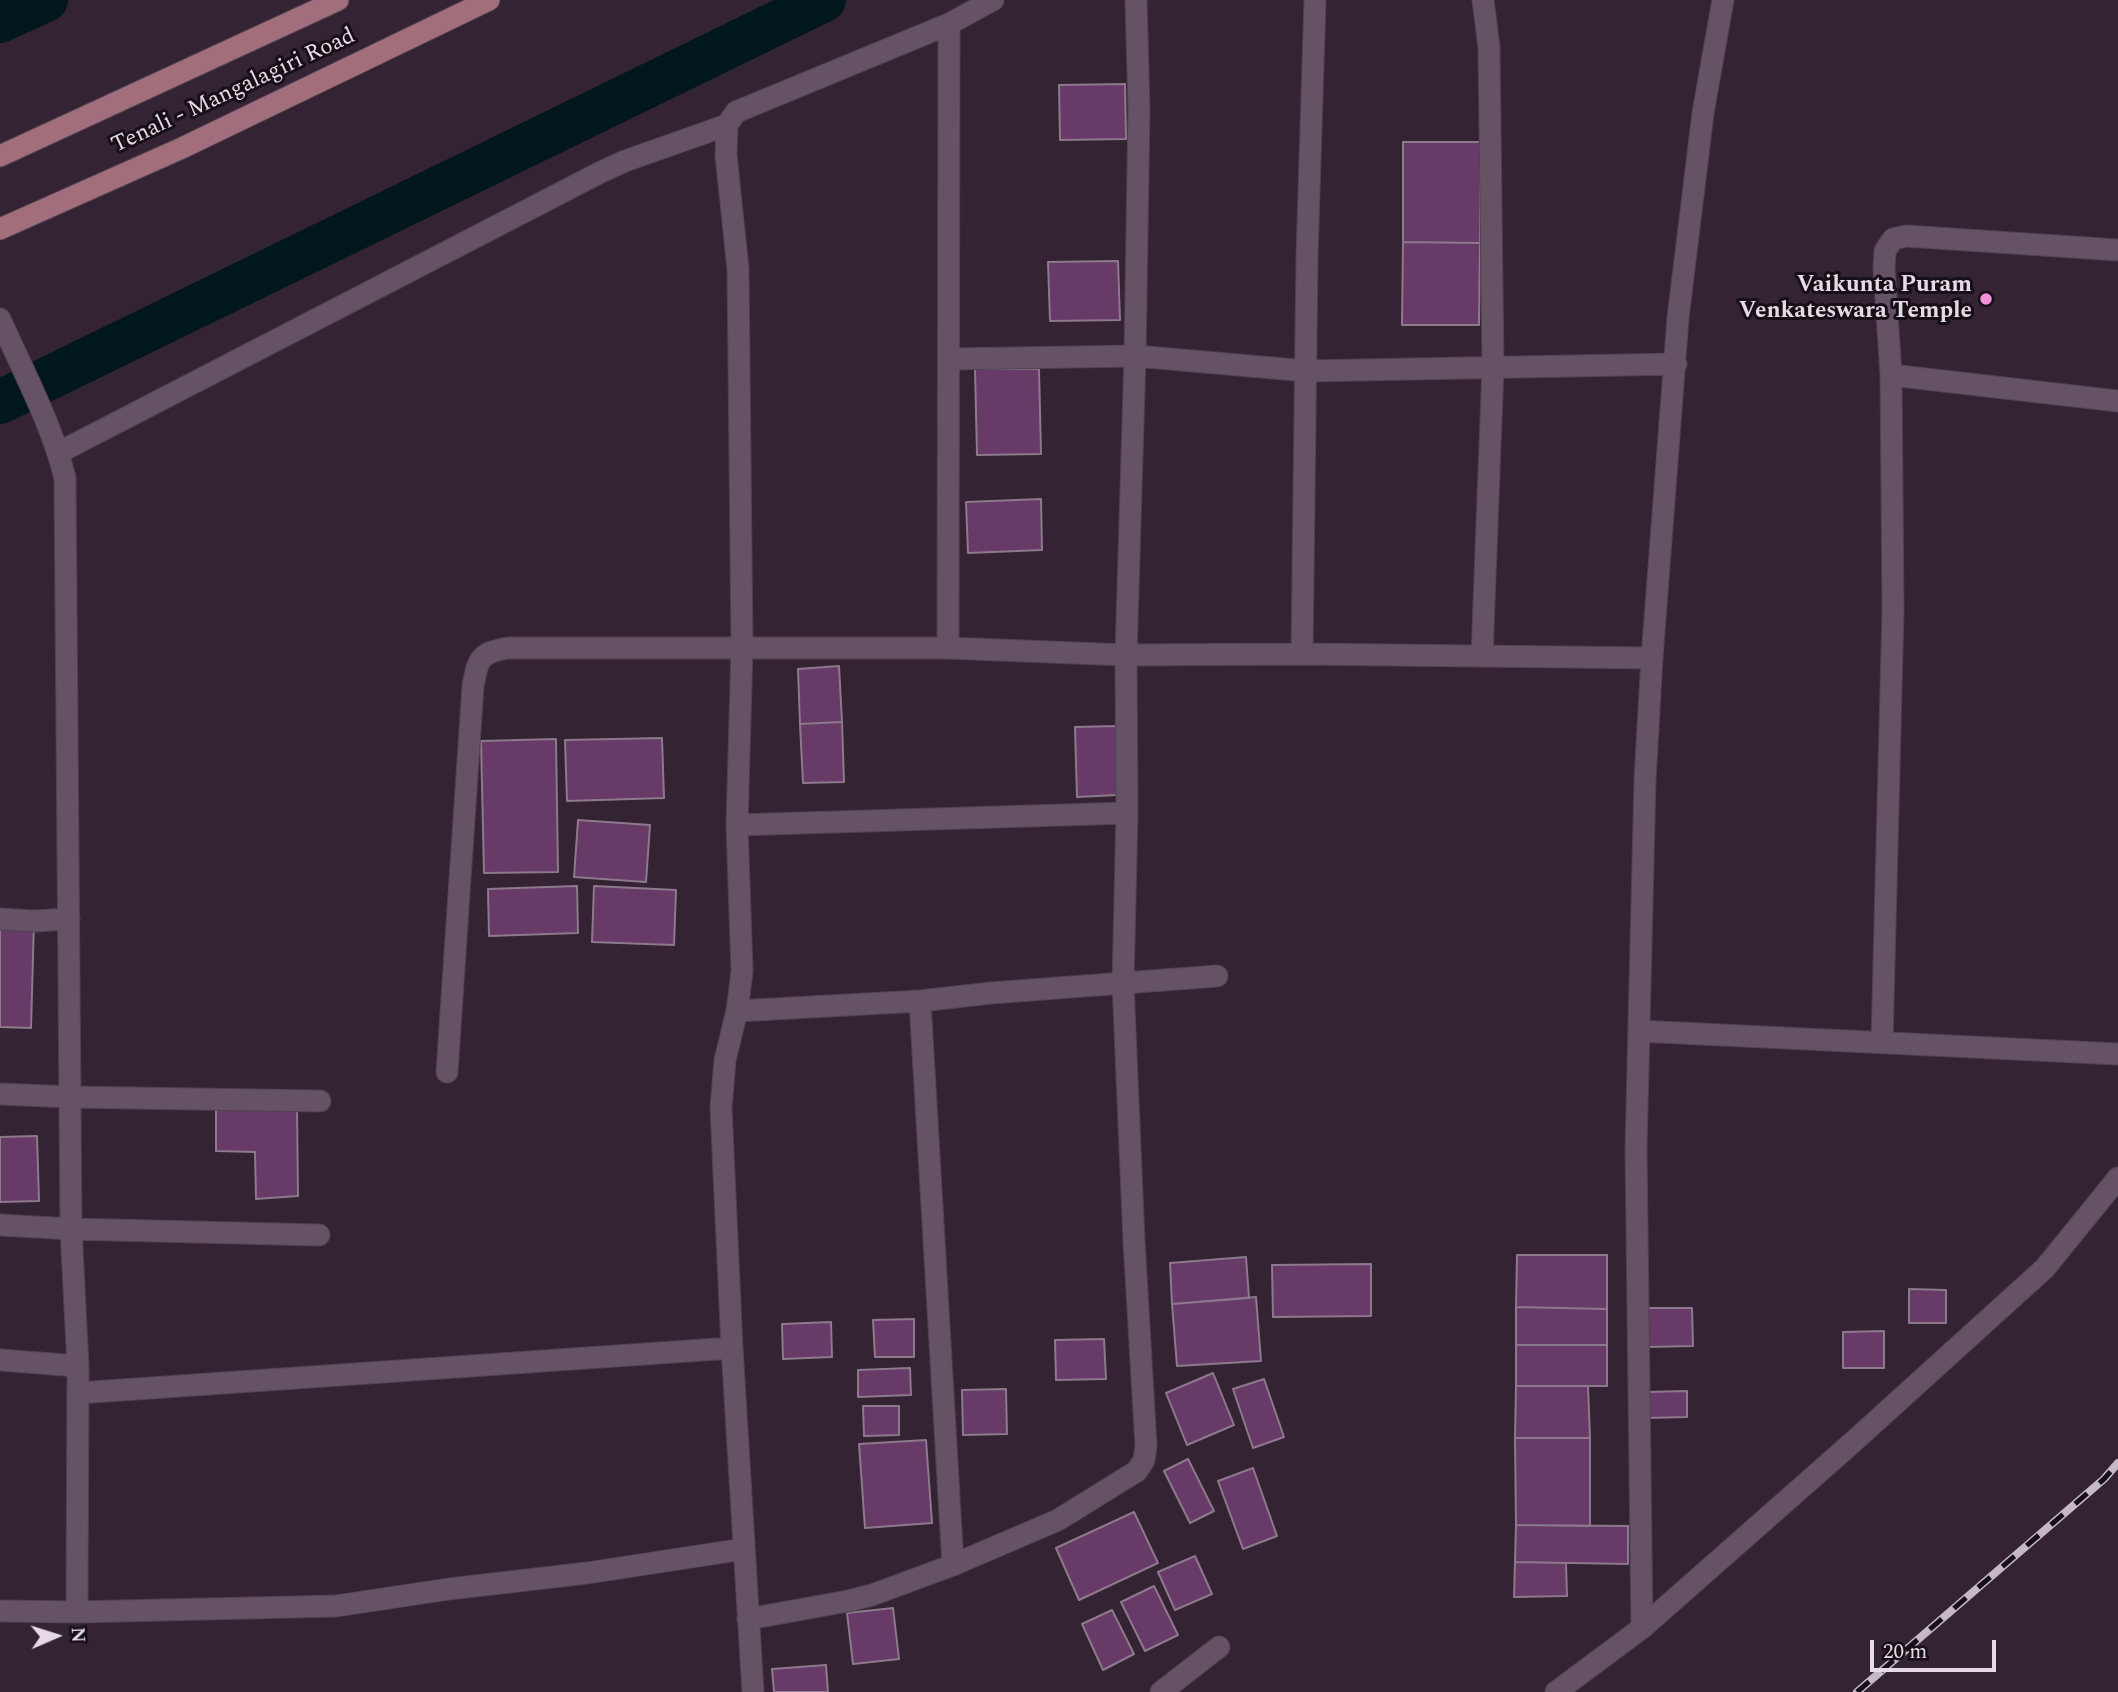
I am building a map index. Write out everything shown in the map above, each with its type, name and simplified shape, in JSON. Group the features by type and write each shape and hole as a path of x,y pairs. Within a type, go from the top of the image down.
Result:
{"main road":[{"path":"0,156 338,0"},
{"name":"Tenali - Mangalagiri Road","path":"0,229 182,148 489,0"}],"street":[{"path":"748,1691 748,1619 721,1108 725,1060 737,1011 742,971 737,825 742,648 738,269 726,155 727,125 736,112 949,24 993,0"},
{"path":"748,1619 872,1595 953,1565 1058,1520 1137,1472 1143,1460 1146,1446 1133,1228 1123,983 1127,813 1126,655 1139,109 1136,0"},
{"path":"1302,654 1307,257 1315,0"},
{"path":"1482,656 1493,367 1489,47 1483,0"},
{"path":"1642,1628 1636,1149 1652,658 1678,318 1703,113 1723,0"},
{"path":"948,648 949,24"},
{"path":"58,453 601,172 727,125"},
{"path":"1882,1042 1893,610 1891,375 1885,251 1893,239 1906,236 2118,250"},
{"path":"0,319 47,423 65,478 71,1229 78,1367 77,1612"},
{"path":"949,359 1135,356 1307,371 1676,364"},
{"path":"1891,375 2118,401"},
{"path":"447,1072 472,699 477,664 489,652 508,648 948,648 1126,655 1652,658"},
{"path":"737,825 1127,813"},
{"path":"0,919 69,919"},
{"path":"737,1011 920,1001 1217,976"},
{"path":"920,1001 953,1565"},
{"path":"1639,1031 2118,1054"},
{"path":"0,1094 320,1101"},
{"path":"1556,1692 1642,1628 2045,1268 2118,1178"},
{"path":"0,1225 319,1235"},
{"path":"78,1393 732,1349"},
{"path":"0,1360 78,1367"},
{"path":"0,1611 77,1612 356,1604 744,1549"},
{"path":"1161,1692 1219,1647"}],"building":[{"path":"1125,84 1126,139 1060,140 1059,85"},
{"path":"1403,142 1480,142 1480,243 1403,242"},
{"path":"1403,242 1480,243 1479,325 1402,325"},
{"path":"1118,261 1120,320 1050,321 1048,262"},
{"path":"975,369 1039,369 1041,454 977,455"},
{"path":"1041,499 1042,550 968,553 966,502"},
{"path":"839,666 842,722 800,724 798,669"},
{"path":"842,722 844,782 803,783 800,724"},
{"path":"1116,726 1117,795 1077,797 1075,727"},
{"path":"662,738 664,798 567,801 565,740"},
{"path":"556,739 558,872 484,873 481,741"},
{"path":"578,820 650,825 646,882 574,877"},
{"path":"577,886 578,933 489,936 488,889"},
{"path":"594,886 676,890 674,945 592,942"},
{"path":"0,919 34,921 31,1028 0,1027"},
{"path":"297,1106 298,1196 256,1199 255,1152 216,1151 216,1109"},
{"path":"37,1136 39,1201 0,1202 0,1137"},
{"path":"1517,1255 1607,1255 1607,1309 1516,1307"},
{"path":"1246,1257 1249,1298 1172,1304 1170,1263"},
{"path":"1371,1264 1371,1316 1273,1317 1272,1265"},
{"path":"1909,1289 1946,1290 1946,1323 1909,1323"},
{"path":"1256,1297 1261,1361 1177,1366 1172,1304"},
{"path":"1516,1307 1607,1309 1607,1345 1516,1345"},
{"path":"1646,1308 1692,1308 1693,1346 1646,1347"},
{"path":"914,1319 914,1357 875,1357 873,1320"},
{"path":"831,1322 832,1357 783,1359 782,1324"},
{"path":"1884,1331 1884,1368 1843,1368 1843,1332"},
{"path":"1104,1339 1106,1379 1056,1380 1055,1340"},
{"path":"1516,1345 1607,1345 1607,1386 1516,1386"},
{"path":"910,1368 911,1395 858,1397 858,1370"},
{"path":"1213,1373 1234,1425 1187,1445 1166,1393"},
{"path":"1264,1379 1284,1437 1253,1448 1233,1389"},
{"path":"1516,1386 1588,1386 1590,1438 1515,1438"},
{"path":"1006,1389 1007,1434 963,1435 962,1390"},
{"path":"1687,1391 1687,1417 1647,1418 1647,1392"},
{"path":"863,1406 899,1406 899,1435 864,1436"},
{"path":"1515,1438 1590,1438 1590,1526 1516,1525"},
{"path":"926,1440 932,1523 865,1528 859,1444"},
{"path":"1188,1459 1214,1511 1190,1523 1164,1471"},
{"path":"1253,1468 1277,1536 1243,1549 1218,1481"},
{"path":"1134,1512 1158,1563 1079,1600 1056,1548"},
{"path":"1516,1525 1628,1526 1628,1564 1515,1562"},
{"path":"1195,1556 1212,1594 1175,1610 1158,1572"},
{"path":"1515,1562 1566,1563 1567,1596 1514,1597"},
{"path":"1154,1586 1178,1635 1145,1651 1121,1602"},
{"path":"893,1608 899,1659 853,1664 847,1613"},
{"path":"1112,1610 1134,1654 1103,1670 1082,1624"},
{"path":"826,1665 828,1692 774,1692 772,1669"}],"waterway":[{"path":"0,21 46,0"},
{"path":"0,402 824,0"}],"railway":[{"path":"1857,1692 2104,1479 2118,1463"}],"place":[{"name":"Vaikunta Puram Venkateswara Temple","path":"1986,299"}]}
